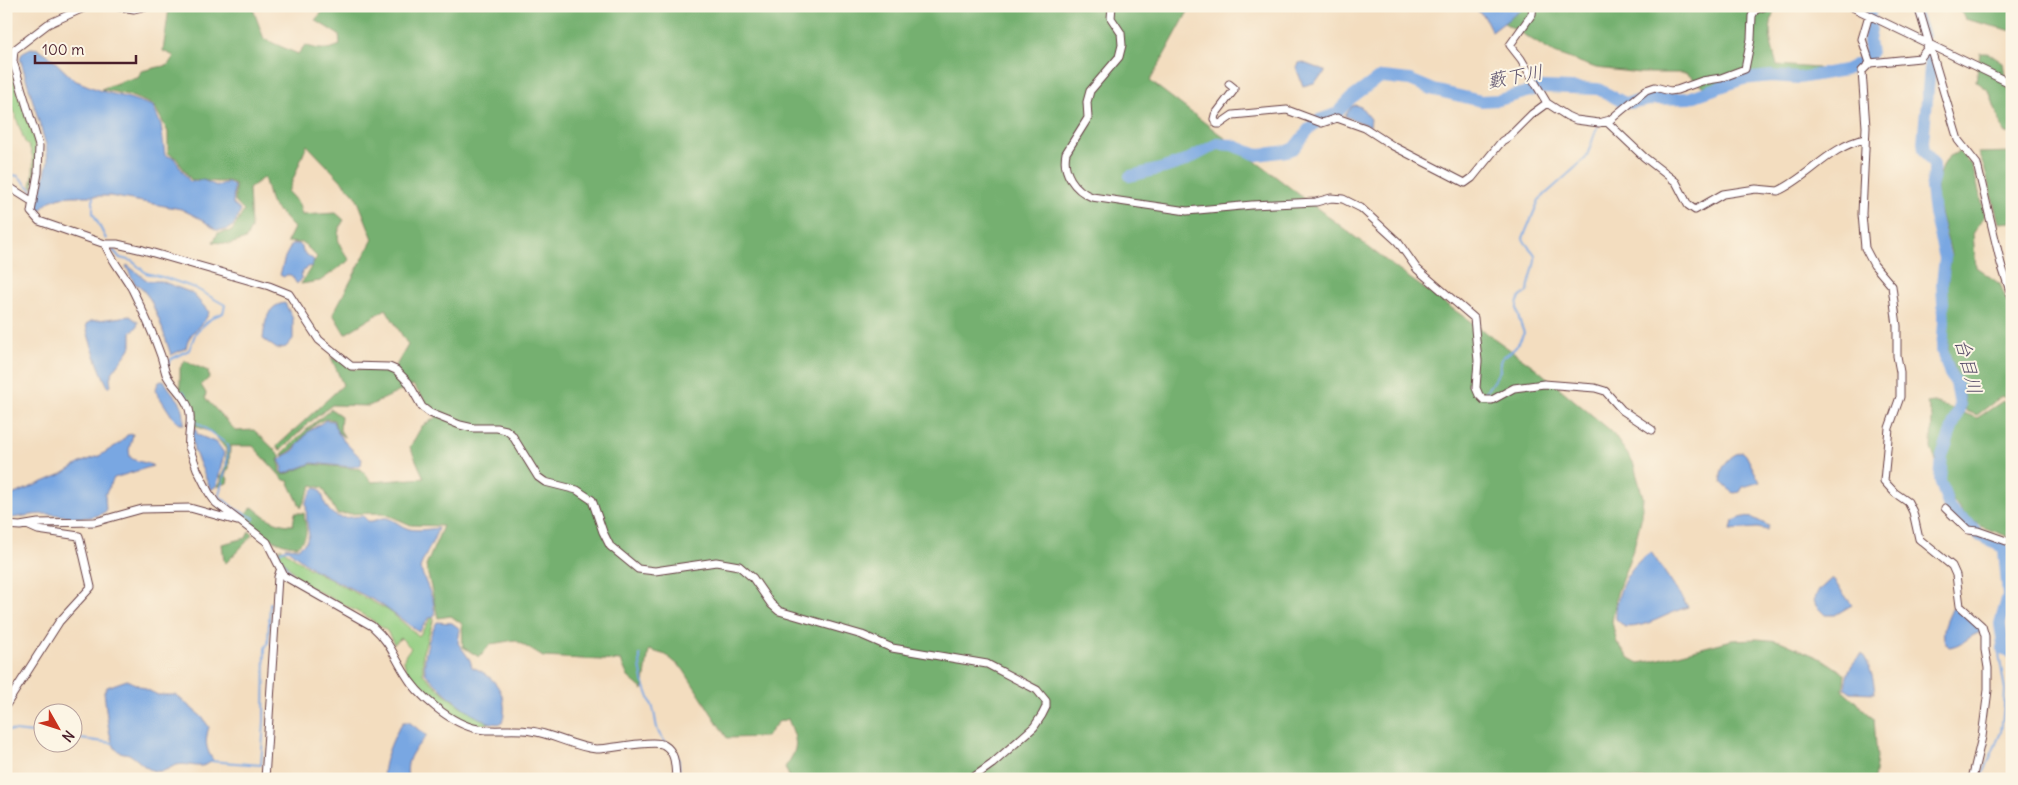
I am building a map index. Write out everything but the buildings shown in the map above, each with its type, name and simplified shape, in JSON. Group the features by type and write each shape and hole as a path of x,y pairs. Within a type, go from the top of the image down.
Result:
{"street":[{"path":"88,6 48,24 14,50 13,61 39,146 40,157 31,212 38,221 105,244 117,244 143,250 268,286 289,294 319,340 351,366 389,367 396,370 408,382 422,407 430,413 473,428 506,430 512,435 538,477 545,482 578,490 592,500 610,546 638,569 655,571 716,562 740,566 753,578 771,604 780,611 862,635 892,648 987,664 1037,690 1046,701 1046,707 1034,727 999,758 971,779"},
{"path":"114,6 134,9 146,6"},
{"path":"1112,6 1111,18 1119,28 1122,39 1119,57 1090,91 1088,118 1066,153 1065,159 1072,183 1081,192 1092,197 1187,211 1316,202 1331,198 1349,201 1360,208 1398,242 1417,268 1474,318 1478,361 1476,388 1484,400 1492,400 1514,388 1544,384 1595,388 1605,392 1622,410 1652,430"},
{"path":"1533,6 1532,14 1510,45 1548,103 1576,120 1599,123 1607,122 1646,90 1655,87 1670,91 1677,90 1702,81 1721,78 1745,69 1751,39 1752,16 1755,10 1766,6"},
{"path":"1850,6 2012,84"},
{"path":"1918,6 1958,140 1976,164 2001,264 2012,297"},
{"path":"1869,15 1862,39 1868,59 1862,71 1865,139 1862,214 1865,248 1874,265 1889,281 1893,292 1897,326 1897,356 1900,372 1900,397 1889,428 1884,481 1895,493 1908,502 1913,512 1919,539 1952,566 1956,575 1960,606 1979,622 1984,631 1988,690 1982,737 1972,779"},
{"path":"1868,59 1920,58 1928,49 1928,43"},
{"path":"1229,84 1234,90 1214,115 1217,124 1233,115 1286,110 1318,121 1337,118 1365,128 1393,146 1465,183 1472,178 1502,141 1548,103"},
{"path":"1607,122 1644,157 1676,182 1688,205 1695,210 1723,194 1756,188 1778,191 1826,157 1858,140 1865,139"},
{"path":"6,185 33,202"},
{"path":"105,244 108,252 129,282 143,312 169,379 190,410 189,447 205,485 216,503 267,542 284,576 298,586 372,626 385,637 412,683 452,720 476,729 530,730 597,749 658,742 672,753 676,779"},
{"path":"6,525 29,526 38,523 95,522 142,509 190,508 242,523"},
{"path":"1945,508 1968,530 2012,544"},
{"path":"6,705 59,622 91,587 80,536 38,530 29,526"},
{"path":"265,779 280,570"}],"green space":[{"path":"222,6 252,6 264,39 298,54 305,45 322,49 340,45 339,35 315,20 328,6 1191,6 1150,81 1401,272 1533,366 1611,431 1633,462 1643,497 1641,519 1634,547 1617,593 1612,622 1617,643 1628,657 1639,663 1732,640 1757,639 1780,641 1824,660 1845,674 1843,690 1874,719 1877,758 1874,779 790,779 785,767 793,754 796,744 788,719 778,722 766,737 727,738 683,669 666,655 649,650 643,690 628,677 621,661 543,657 515,640 491,644 479,657 463,647 462,624 451,616 438,618 426,566 443,526 411,525 383,513 337,514 323,488 312,485 301,508 288,481 284,480 253,446 230,446 229,468 225,474 228,479 227,483 217,487 221,482 226,466 226,449 213,433 193,425 194,415 190,403 180,389 180,368 185,361 208,371 209,378 201,385 206,393 205,398 236,431 254,430 281,456 278,460 281,468 279,471 284,475 311,464 361,469 372,482 424,478 410,447 422,426 437,417 413,385 369,406 332,405 310,422 281,450 276,447 343,385 331,357 354,369 394,369 408,345 386,309 345,334 333,314 373,239 356,196 307,145 288,192 299,204 302,215 336,213 344,220 338,236 340,245 350,260 320,281 301,284 317,257 303,243 287,242 294,228 271,203 264,177 249,189 251,228 246,239 230,244 213,242 218,233 232,231 244,211 235,202 235,184 228,181 191,180 176,158 168,153 168,132 154,105 128,95 101,89 125,80 138,78 141,71 168,65 174,56 163,51 169,8 205,10"},
{"path":"1476,6 1775,7 1770,36 1777,65 1818,68 1820,72 1801,75 1758,74 1705,88 1686,73 1640,73 1596,68 1554,53"},
{"path":"1959,6 2012,6 2012,31 1965,19"},
{"path":"10,53 12,74 35,145 36,161 33,188 31,185 33,157 29,146 25,142 10,98 7,63"},
{"path":"1980,53 1988,53 2003,63 2007,88 2012,91 2012,134 2004,133 1989,91 1976,81"},
{"path":"1959,152 1972,165 1985,215 1973,234 1976,267 2000,284 2012,313 2012,403 2002,396 1977,415 1966,411 1964,392 1948,352 1947,287 1951,254 1937,201 1937,182 1944,164 1949,156"},
{"path":"2012,152 2012,222 1999,223 1984,167 1978,153"},
{"path":"2003,401 2012,408 2012,538 1980,526 1963,513 1953,500 1931,449 1932,417 1927,403 1934,402 1977,418"},
{"path":"331,409 341,416 340,430 345,438 336,430 334,420 322,420 311,428 293,449 283,456 282,454 306,430"},
{"path":"253,507 272,520 288,525 293,525 295,513 304,513 306,535 297,546 274,540 241,517"},
{"path":"249,531 253,535 226,563 224,561 222,544 246,538"},
{"path":"281,548 307,567 388,610 419,636 432,617 434,618 423,652 423,674 454,701 490,723 474,725 466,722 433,700 422,690 407,669 404,659 411,648 401,638 394,644 387,631 369,618 293,578 295,574 279,556 278,550"}],"water":[{"path":"1471,6 1526,6 1492,32 1484,16"},
{"path":"31,48 39,49 48,55 74,80 101,91 153,106 161,125 165,155 174,158 190,182 203,180 217,186 228,182 234,186 233,204 241,211 233,226 226,230 216,230 201,219 181,209 110,196 61,197 50,201 43,207 38,216 36,214 48,161 46,145 20,58 23,52"},
{"path":"1301,62 1325,71 1325,73 1314,83 1303,86 1296,67"},
{"path":"1355,105 1361,107 1371,119 1370,126 1345,116 1351,107"},
{"path":"292,244 299,244 303,252 314,260 312,266 307,267 302,273 297,284 290,275 284,277 280,275 285,257"},
{"path":"127,265 148,281 161,281 192,293 209,312 191,336 186,348 171,355 150,299 140,286 135,284"},
{"path":"285,303 293,319 293,339 286,347 277,349 263,339 265,327 270,311 274,307"},
{"path":"130,316 138,322 137,327 131,332 131,346 129,350 112,373 110,378 111,386 109,388 95,356 86,324 91,321"},
{"path":"164,380 181,404 184,424 180,424 173,418 155,390 159,382"},
{"path":"326,420 333,421 341,437 362,459 361,465 352,467 312,463 284,474 281,471 283,468 279,460 294,450 308,432"},
{"path":"195,428 198,435 217,443 224,453 217,485 211,490 194,450 191,431"},
{"path":"133,434 129,450 130,457 153,466 114,478 105,495 106,511 99,515 84,518 45,514 6,519 6,503 12,495 99,456 120,443 127,435"},
{"path":"1743,452 1760,482 1743,487 1740,492 1734,493 1722,482 1721,472 1726,462 1734,455"},
{"path":"314,488 321,491 326,505 331,512 339,517 363,516 368,521 387,518 413,530 438,528 420,568 433,600 435,615 428,619 419,632 379,603 313,569 285,547 298,548 306,542 309,535 306,502"},
{"path":"1743,517 1753,518 1769,526 1767,530 1757,528 1731,530 1733,521"},
{"path":"1651,552 1688,607 1649,623 1625,627 1616,619 1616,609 1624,581 1636,565"},
{"path":"1832,578 1852,605 1835,615 1825,615 1816,606 1814,600 1818,591"},
{"path":"1953,607 1978,625 1982,632 1973,635 1959,645 1949,647 1944,638 1944,633 1946,622"},
{"path":"437,622 452,623 460,629 458,643 470,660 472,667 488,676 499,689 504,705 502,723 483,720 472,714 450,697 425,673 427,646"},
{"path":"1862,654 1871,672 1875,693 1851,692 1845,688 1850,669"},
{"path":"127,680 158,695 176,695 202,717 209,727 207,744 208,752 213,760 209,764 200,766 182,764 157,771 148,768 129,754 118,751 110,733 104,692 107,687"},
{"path":"403,722 409,722 427,736 411,755 407,772 408,779 384,779 384,766 389,750"}],"waterway":[{"name":"藪下川","path":"1871,11 1874,6"},
{"name":"台目川","path":"1912,6 1923,35"},
{"name":"藪下川","path":"1130,176 1185,161 1217,144 1232,145 1257,155 1287,151 1294,148 1319,120 1336,114 1350,99 1377,79 1383,77 1410,80 1434,90 1481,101 1499,100 1544,87 1598,89 1625,103 1654,99 1689,98 1743,79 1771,76 1799,78 1845,70 1861,62 1871,53 1869,41 1872,21"},
{"name":"台目川","path":"1928,55 1930,68 1923,142 1924,150 1934,165 1931,188 1934,214 1945,258 1942,283 1944,322 1942,350 1950,374 1956,383 1960,406 1942,456 1940,480 1949,507 1956,515 1968,523 1978,535 2004,550 2008,596 2000,624 2004,650 2012,653"},
{"path":"1485,393 1500,371 1501,358 1512,351 1524,333 1518,316 1517,305 1522,295 1528,292 1535,255 1523,238 1539,200 1586,158 1598,125"},
{"path":"6,174 18,176 33,191"},
{"path":"93,197 93,213 106,239"},
{"path":"113,250 120,258 132,261 146,273 195,288 225,305 223,313 213,317 196,332 189,350 171,359 167,367"},
{"path":"183,391 192,408"},
{"path":"193,413 194,420 228,445 227,463 219,496 235,509 254,518 253,520"},
{"path":"289,549 277,553 292,575"},
{"path":"210,761 261,765 264,722 265,648 268,643 270,603"},
{"path":"1981,779 2001,732 2005,690 1998,648 2003,642"},
{"path":"640,655 642,676 653,708 657,729 663,740 674,750 678,758 679,771"},
{"path":"6,730 32,733"},
{"path":"82,739 113,743"}]}
